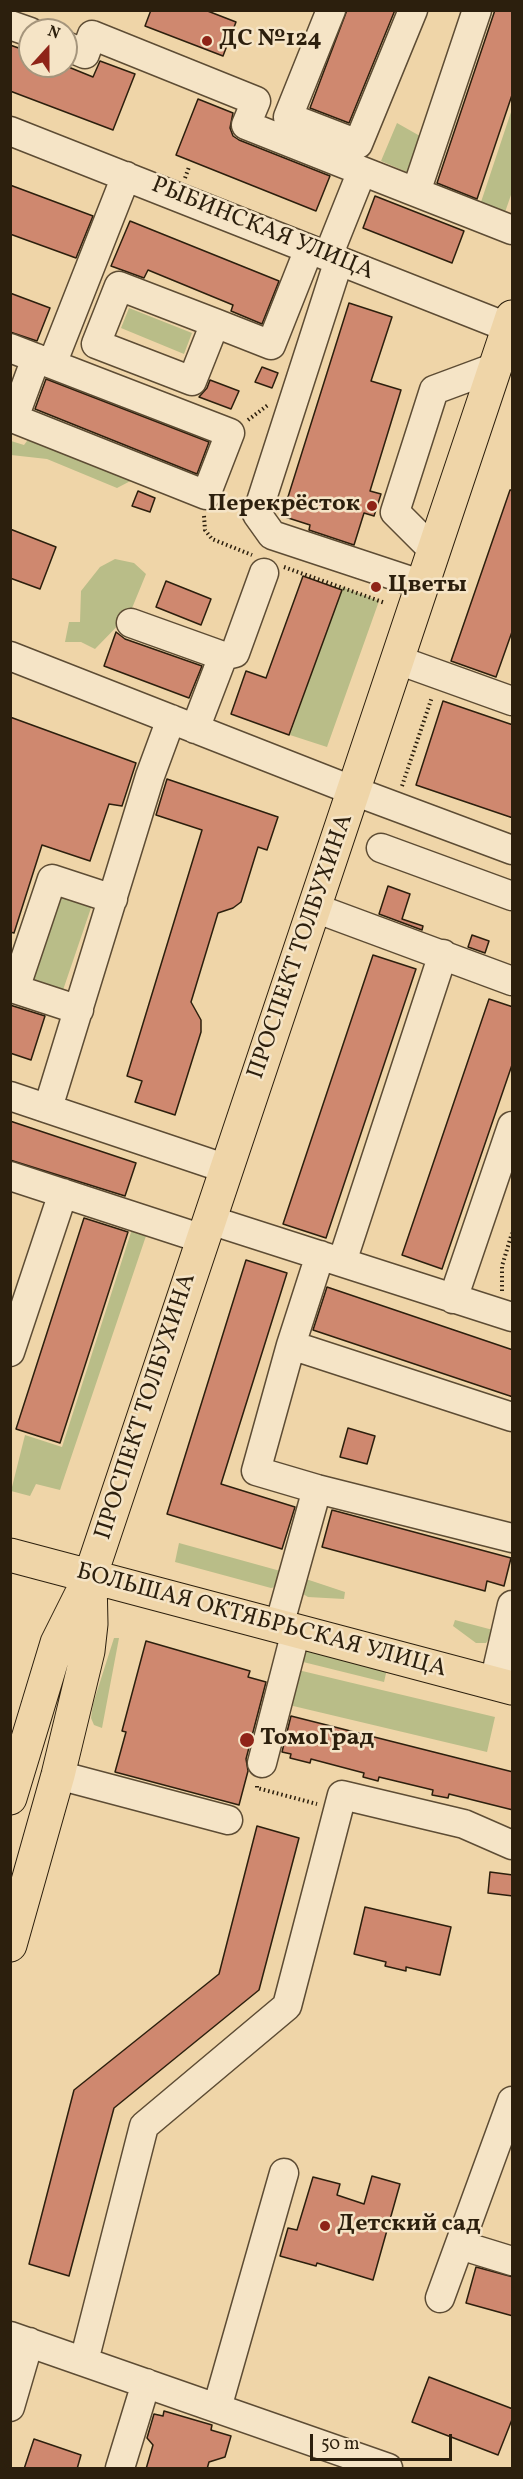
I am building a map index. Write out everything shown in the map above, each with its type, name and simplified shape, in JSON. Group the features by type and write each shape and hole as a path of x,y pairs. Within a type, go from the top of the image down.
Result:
{"main road":[{"name":"ПРОСПЕКТ ТОЛБУХИНА","path":"10,1798 57,1643 90,1576 511,324"},
{"name":"БОЛЬШАЯ ОКТЯБРЬСКАЯ УЛИЦА","path":"10,1555 503,1686"},
{"name":"ПРОСПЕКТ ТОЛБУХИНА","path":"10,1945 58,1775 88,1651 91,1624 90,1576"}],"street":[{"path":"331,10 288,117 357,160 416,192 513,230"},
{"path":"413,10 357,160 325,255 257,514 272,536 423,585"},
{"path":"416,192 477,10"},
{"path":"78,51 85,54 92,35 256,101 246,125 357,160"},
{"name":"РЫБИНСКАЯ УЛИЦА","path":"10,131 325,255 511,324"},
{"path":"33,357 230,433 207,495 12,418 33,357 126,176"},
{"path":"215,323 271,345 325,255"},
{"path":"434,552 395,512 434,390 496,367"},
{"path":"131,623 223,656 236,653 264,573"},
{"path":"10,656 354,791 513,850"},
{"path":"48,1108 150,776 223,656"},
{"path":"398,660 513,701"},
{"path":"381,848 513,896"},
{"path":"79,1010 15,989 52,879 113,898"},
{"path":"315,908 513,981"},
{"path":"443,954 331,1258 291,1345 256,1471 316,1489 513,1538"},
{"path":"10,1096 227,1169"},
{"path":"453,1299 513,1126"},
{"path":"10,1176 63,1193 206,1230 331,1258 504,1315"},
{"path":"10,1352 63,1193"},
{"path":"291,1345 513,1417"},
{"path":"262,1763 316,1489"},
{"path":"503,1686 513,1605"},
{"path":"58,1775 228,1820"},
{"path":"84,2361 144,2126 287,2006 342,1795 464,1824 513,1845"},
{"path":"440,2298 513,2101"},
{"path":"217,2408 284,2173"},
{"path":"460,2245 513,2261"},
{"path":"10,2407 20,2339 388,2469"},
{"path":"120,2469 146,2383"}],"path":[{"path":"405,777 432,696"},
{"path":"504,1315 502,1266 513,1233"},
{"path":"262,1763 257,1788 338,1810"}],"green space":[{"path":"512,109 512,192 503,218 479,208"},
{"path":"397,123 427,140 416,176 381,161"},
{"path":"129,308 192,333 184,354 121,328"},
{"path":"42,421 142,475 117,488 47,459 11,455 11,441 24,445"},
{"path":"115,559 134,563 146,574 130,613 95,649 81,642 65,642 69,622 80,622 81,591 100,567"},
{"path":"342,587 379,601 327,747 290,735"},
{"path":"60,894 92,905 62,993 30,982"},
{"path":"134,1223 148,1230 60,1490 36,1484 30,1496 11,1491 25,1435 62,1447"},
{"path":"179,1543 284,1572 279,1586 271,1588 175,1562"},
{"path":"300,1577 345,1592 344,1599 308,1597 303,1594"},
{"path":"455,1620 493,1630 491,1636 486,1643 476,1643 453,1626"},
{"path":"114,1638 119,1638 102,1728 94,1725 91,1718 93,1704"},
{"path":"300,1644 387,1669 384,1682 295,1660"},
{"path":"298,1670 495,1717 487,1752 289,1705"}],"building":[{"name":"ДС №124","path":"151,10 205,10 236,22 223,56 145,26"},
{"path":"347,10 395,10 349,123 310,108"},
{"path":"495,10 513,10 513,92 477,199 437,183"},
{"path":"10,45 18,48 18,78 78,78 78,71 93,77 100,61 135,74 113,130 10,91"},
{"path":"198,99 233,113 230,128 233,136 239,140 330,176 316,211 176,155"},
{"path":"10,185 93,216 76,258 10,234"},
{"path":"375,196 464,231 452,263 363,228"},
{"path":"130,221 279,281 262,324 231,311 233,305 148,270 144,278 111,266"},
{"path":"10,293 50,308 37,341 10,332"},
{"path":"349,303 392,317 371,381 401,390 370,491 381,494 374,516 364,513 354,545 309,530 310,525 282,516"},
{"path":"262,367 278,373 272,388 255,382"},
{"path":"46,379 209,442 197,474 35,409"},
{"path":"210,380 239,391 231,409 199,397 207,388"},
{"path":"510,490 513,490 513,629 496,677 451,661"},
{"path":"138,491 155,498 150,512 132,506"},
{"path":"10,529 56,547 40,589 10,578"},
{"path":"303,576 342,590 289,735 231,714 246,671 266,678"},
{"path":"166,581 211,599 201,625 156,607"},
{"path":"116,632 125,639 202,666 189,698 104,666"},
{"path":"443,701 513,725 513,818 416,785"},
{"path":"10,717 136,763 122,806 109,804 90,861 42,845 14,933 10,932"},
{"path":"167,779 278,817 267,850 258,847 241,902 233,908 218,913 191,1002 201,1020 201,1032 175,1115 135,1102 142,1081 127,1076 202,830 156,815"},
{"path":"388,886 410,894 402,919 423,926 422,930 379,914"},
{"path":"472,935 489,941 485,953 468,947"},
{"path":"373,955 416,969 326,1238 283,1224"},
{"path":"489,999 513,1007 513,1062 442,1269 402,1255"},
{"path":"10,1005 45,1016 31,1060 10,1053"},
{"path":"10,1121 136,1163 125,1196 10,1160"},
{"path":"84,1218 128,1232 60,1443 16,1429"},
{"path":"246,1260 287,1273 221,1484 295,1507 282,1549 167,1514"},
{"path":"327,1287 513,1350 513,1397 313,1330"},
{"path":"348,1428 375,1436 367,1464 340,1457"},
{"path":"332,1510 511,1558 504,1586 487,1581 485,1591 322,1547"},
{"path":"146,1641 250,1671 248,1677 266,1682 246,1759 248,1771 239,1805 115,1772 126,1732 122,1731"},
{"path":"291,1716 513,1772 513,1810 449,1794 448,1798 432,1795 433,1790 379,1777 378,1781 363,1777 364,1773 311,1759 310,1763 290,1758 291,1754 282,1752"},
{"path":"257,1826 299,1838 259,1990 114,2108 69,2276 29,2264 74,2090 219,1974"},
{"path":"490,1872 513,1875 513,1896 488,1893"},
{"path":"365,1907 451,1927 440,1975 406,1967 406,1971 385,1966 386,1962 354,1954"},
{"path":"372,2176 400,2184 373,2280 317,2263 316,2266 280,2256 288,2228 297,2230 313,2177 340,2184 337,2195 364,2204"},
{"path":"476,2267 513,2277 513,2316 466,2303"},
{"path":"429,2377 513,2409 513,2417 498,2455 412,2422"},
{"path":"164,2411 212,2425 211,2430 231,2436 225,2457 209,2462 207,2469 146,2469 153,2445 147,2438 154,2414 163,2416"},
{"path":"34,2439 81,2455 77,2469 24,2469"}],"place":[{"name":"ДС №124","path":"207,41"},
{"name":"Перекрёсток","path":"372,506"},
{"name":"Цветы","path":"376,587"},
{"name":"ТомоГрад","path":"247,1740"},
{"name":"Детский сад","path":"325,2226"}]}
